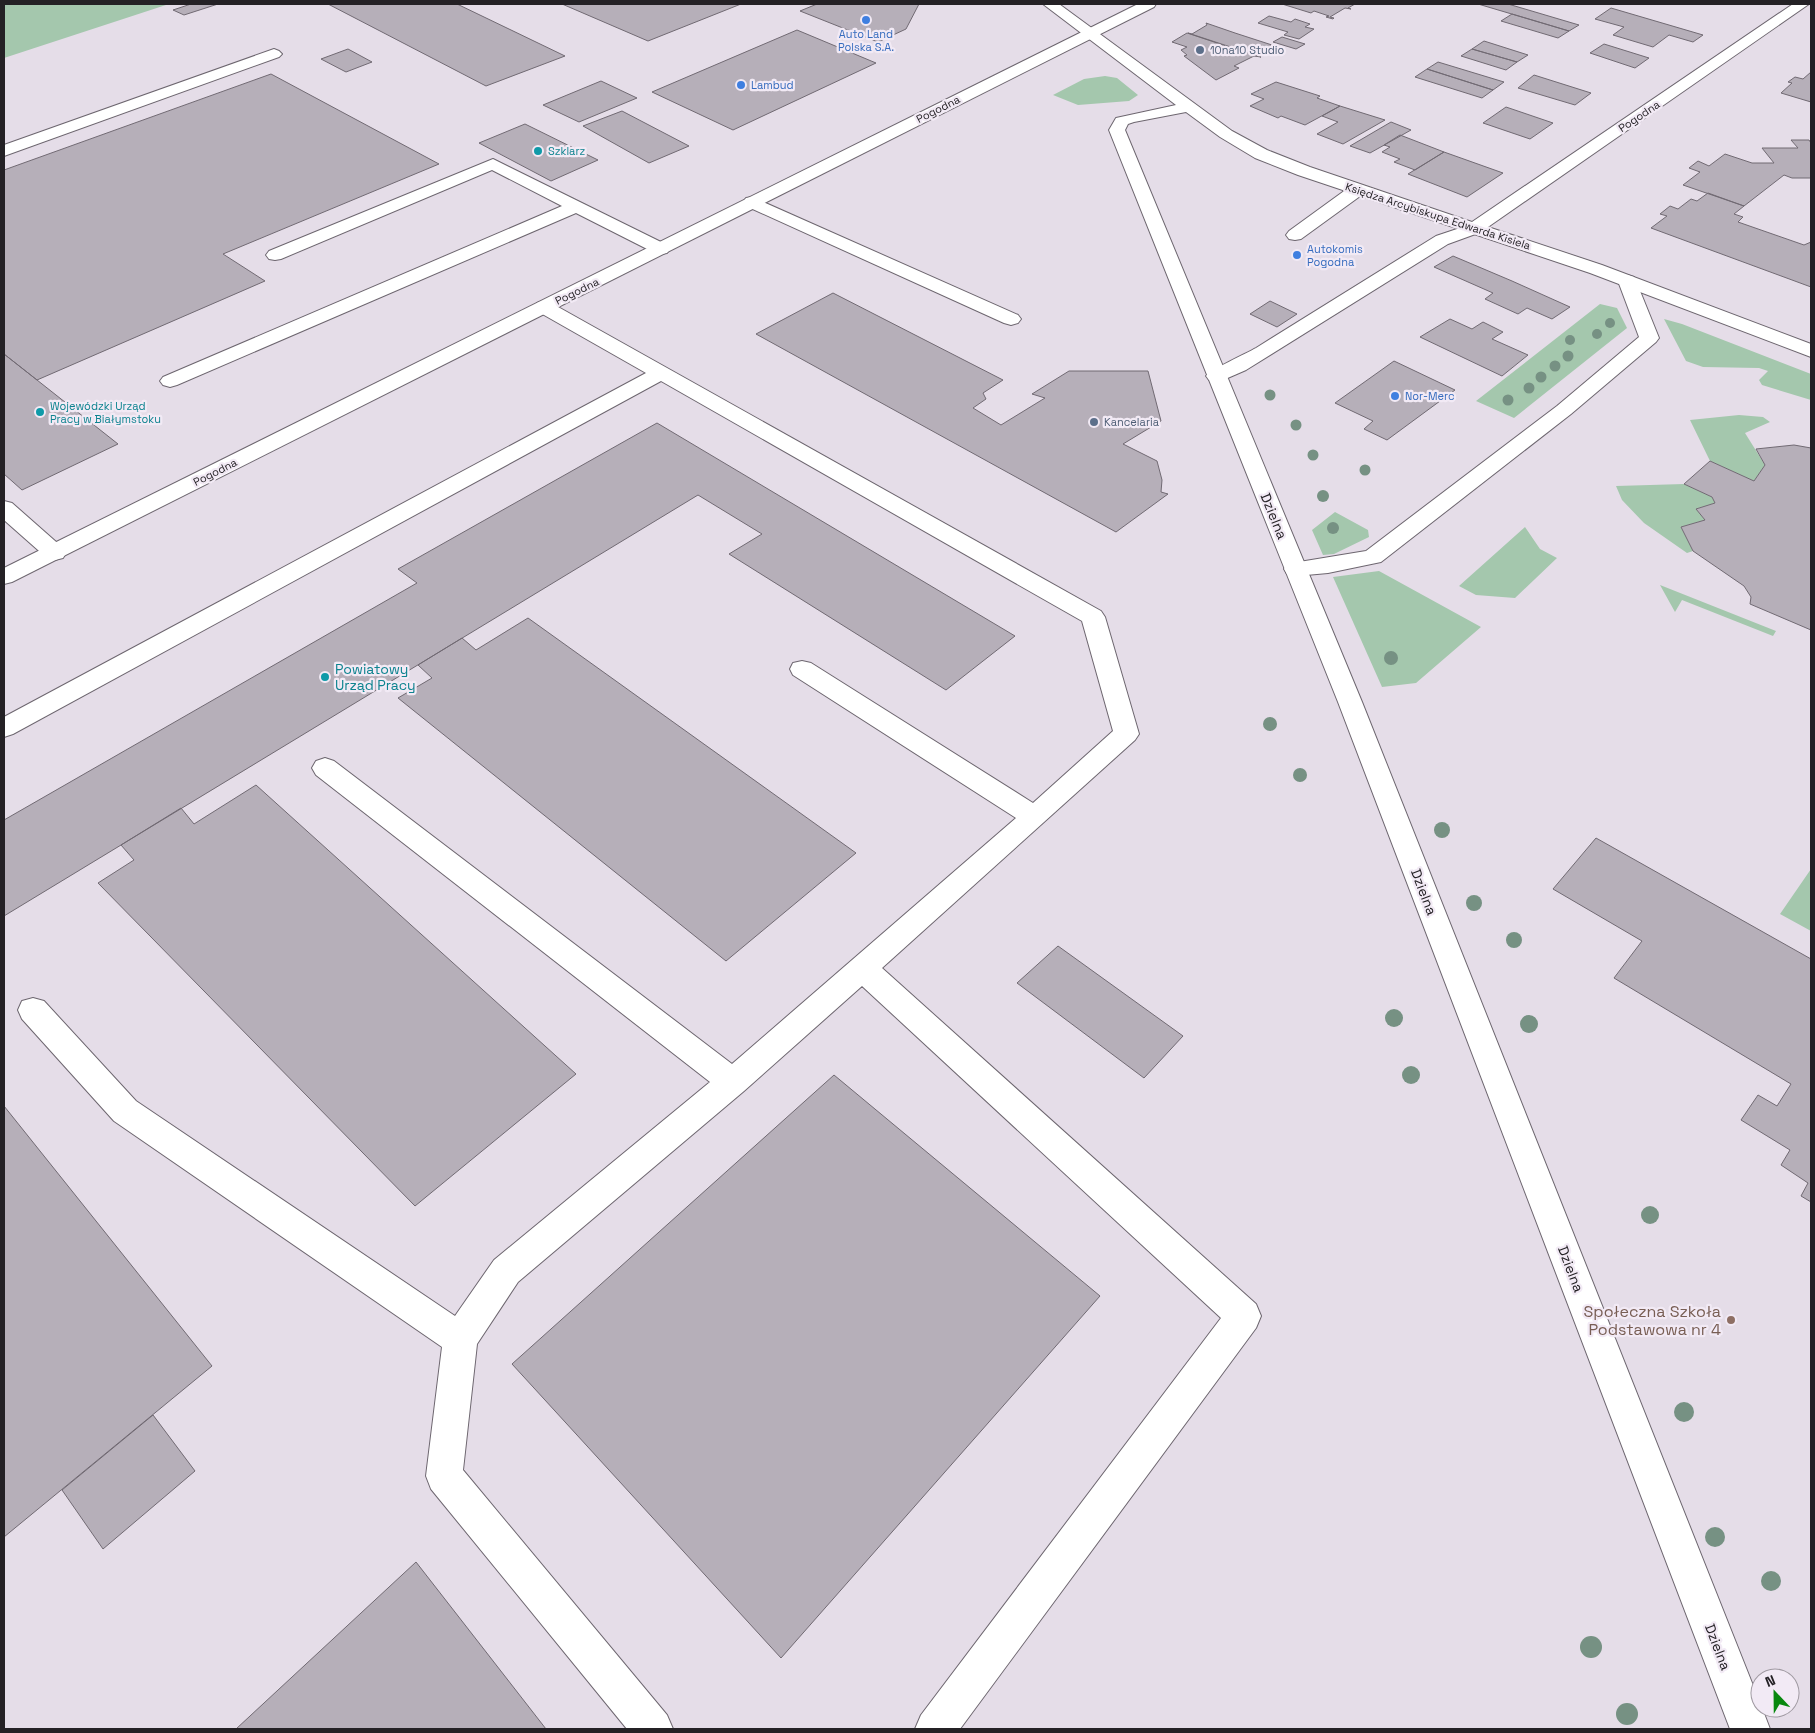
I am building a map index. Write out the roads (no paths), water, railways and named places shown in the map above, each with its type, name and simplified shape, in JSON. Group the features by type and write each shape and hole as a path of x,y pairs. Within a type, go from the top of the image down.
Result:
{"street":[{"name":"Księdza Arcybiskupa Edwarda Kisiela","path":"1050,4 1188,107 1226,134 1261,154 1304,172 1475,228 1627,281 1811,352"},
{"name":"Pogodna","path":"4,577 1149,4"},
{"name":"Pogodna","path":"1216,376 1263,352 1442,240 1475,228 1802,4"},
{"path":"4,151 274,54"},
{"name":"Dzielna","path":"1188,107 1130,118 1122,121 1118,130 1216,376 1354,711 1750,1729"},
{"path":"275,255 492,164 661,249"},
{"path":"1295,235 1358,190"},
{"path":"752,202 1011,319"},
{"path":"170,381 576,206"},
{"path":"1295,569 1328,566 1373,557 1564,410 1648,338 1627,281"},
{"path":"544,307 1093,617 1126,734 1035,817 732,1082 506,1271 460,1339 444,1476 653,1729"},
{"path":"4,728 661,373"},
{"path":"4,508 55,552"},
{"path":"802,668 1035,817"},
{"path":"325,768 732,1082"},
{"path":"862,968 1244,1316 936,1729"},
{"path":"32,1010 125,1111 460,1339"}],"place":[{"name":"Auto Land Polska S.A.","path":"866,20"},
{"name":"10na10 Studio","path":"1200,50"},
{"name":"Lambud","path":"741,85"},
{"name":"Szklarz","path":"538,151"},
{"name":"Autokomis Pogodna","path":"1297,255"},
{"name":"Nor-Merc","path":"1395,396"},
{"name":"Wojewódzki Urząd Pracy w Białymstoku","path":"40,412"},
{"name":"Kancelaria","path":"1094,422"},
{"name":"Powiatowy Urząd Pracy","path":"325,677"},
{"name":"Społeczna Szkoła Podstawowa nr 4","path":"1731,1320"}]}
